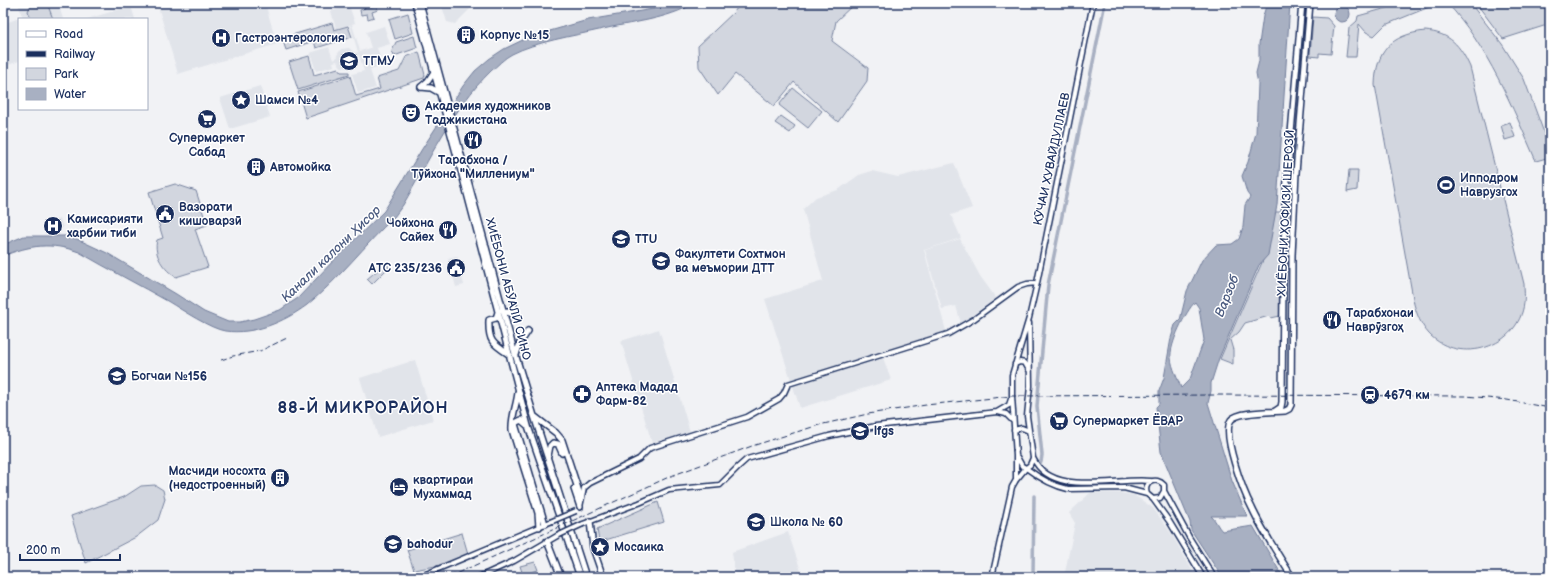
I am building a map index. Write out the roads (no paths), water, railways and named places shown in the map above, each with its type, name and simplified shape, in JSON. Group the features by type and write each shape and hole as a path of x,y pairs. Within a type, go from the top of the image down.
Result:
{"main road":[{"name":"ХИЁБОНИ АБӮАЛӢ СИНО","path":"415,3 442,95"},
{"name":"ХИЁБОНИ АБӮАЛӢ СИНО","path":"420,3 442,95 513,355 586,577"},
{"name":"ХИЁБОНИ ҲОФИЗИ ШЕРОЗӢ","path":"1274,411 1281,407 1282,402 1282,311 1287,178 1302,3"},
{"name":"ХИЁБОНИ ҲОФИЗИ ШЕРОЗӢ","path":"1292,577 1252,508 1232,455 1227,430 1230,421 1239,415 1286,410 1291,405 1291,265 1295,184 1310,3"},
{"path":"434,72 428,81 421,86 431,88 442,95"},
{"path":"500,309 510,311 514,306"},
{"path":"500,309 516,316"},
{"path":"500,309 497,316 489,320 489,333 493,344 513,355 528,331"},
{"path":"1282,311 1291,311"},
{"name":"ХИЁБОНИ АБӮАЛӢ СИНО","path":"513,355 518,387 528,426 580,577"},
{"path":"518,387 517,402 512,416 512,430 538,513 539,527"},
{"path":"534,416 556,433 562,440 581,498"},
{"path":"528,426 521,420 516,424 547,523"},
{"path":"548,459 550,446 553,443 558,444 578,509"},
{"path":"576,485 584,488"},
{"path":"590,520 593,548 603,577"},
{"path":"548,541 561,577"}],"street":[{"name":"КӮЧАИ ХУВАЙДУЛЛАЕВ","path":"1016,480 1012,375 1029,318 1037,283 1093,3"},
{"path":"419,577 539,527 578,509 584,488 590,483 639,460 650,448 747,417 779,399 784,393 788,384 948,334 974,319 1018,287 1037,283"},
{"name":"КӮЧАИ ХУВАЙДУЛЛАЕВ","path":"992,577 1012,488 1016,480 1030,464 1033,458 1027,416 1030,370 1029,318"},
{"path":"1015,364 1020,362 1025,363 1030,370"},
{"path":"997,412 1009,406 1012,396"},
{"path":"479,577 514,561 557,536 590,520 639,503 668,490 720,486 738,467 747,460 829,436 876,426 997,412 1006,414 1014,421"},
{"path":"1014,430 1022,428 1029,431"},
{"path":"1016,456 1022,466 1035,475 1062,488 1124,488 1147,494 1153,499 1169,521 1203,577"},
{"path":"1033,458 1037,466 1043,472 1065,482 1158,480 1164,487 1164,491 1214,577"},
{"path":"1147,494 1146,486 1152,481"},
{"path":"1153,499 1160,498 1164,491"},
{"path":"1194,562 1201,557"}],"water":[{"path":"671,3 695,3 684,9 660,17 566,37 532,46 512,54 503,60 477,86 453,118 403,205 394,217 319,295 307,305 279,322 247,331 236,332 219,330 79,252 69,249 41,246 22,249 3,256 3,245 24,236 65,236 77,239 107,253 204,312 228,322 240,322 254,319 280,310 298,298 384,211 463,86 475,71 489,59 504,49 529,37 588,20 653,9"},
{"name":"Варзоб","path":"1267,3 1290,3 1277,205 1268,255 1259,265 1219,358 1211,383 1208,403 1232,481 1247,516 1211,516 1222,531 1253,526 1283,577 1222,577 1191,530 1190,522 1161,452 1156,407 1159,404 1159,391 1164,378 1171,338 1175,325 1180,320 1187,291 1202,260 1216,245 1232,244 1239,239 1243,227 1245,205 1250,197 1247,193 1242,176 1248,162 1256,133 1258,84 1256,73 1259,61 1259,44 1263,16","holes":["1195,302 1199,308 1204,340 1190,379 1181,388 1174,370 1171,352 1175,337 1191,306"]},
{"path":"1342,6 1349,11 1350,14 1345,21 1342,22 1335,17 1334,14 1339,7"}],"waterway":[{"path":"1041,462 1042,455 1037,406 1048,285 1105,3"},
{"path":"1033,577 1034,496"}],"railway":[{"path":"221,360 260,351 287,338"},
{"path":"449,577 671,476 752,446 819,425 868,414 926,405 1012,396 1466,396 1507,400 1550,408"}],"place":[{"name":"Корпус №15","path":"466,35"},
{"name":"Гастроэнтерология","path":"221,38"},
{"name":"ТГМУ","path":"349,61"},
{"name":"Шамси №4","path":"241,100"},
{"name":"Академия художников Таджикистана","path":"411,113"},
{"name":"Супермаркет Сабад","path":"207,119"},
{"name":"Тарабхона / Тӯйхона \"Миллениум\"","path":"473,140"},
{"name":"Автомойка","path":"256,167"},
{"name":"Ипподром Наврузгох","path":"1446,185"},
{"name":"Вазорати кишоварзӣ","path":"165,214"},
{"name":"Камисарияти харбии тиби","path":"53,226"},
{"name":"Чойхона Сайех","path":"448,230"},
{"name":"TTU","path":"621,239"},
{"name":"Факултети Сохтмон ва меъмории ДТТ","path":"661,261"},
{"name":"АТС 235/236","path":"456,268"},
{"name":"Тарабхонаи Наврӯзгоҳ","path":"1332,320"},
{"name":"Богчаи №156","path":"117,376"},
{"name":"Аптека Мадад Фарм-82","path":"582,394"},
{"name":"4679 км","path":"1370,395"},
{"name":"Супермаркет ЁВАР","path":"1059,421"},
{"name":"lfgs","path":"860,431"},
{"name":"Масчиди носохта (недостроенный)","path":"280,478"},
{"name":"квартираи Мухаммад","path":"399,487"},
{"name":"Школа № 60","path":"756,522"},
{"name":"bahodur","path":"393,544"},
{"name":"Мосаика","path":"600,547"}],"district":[{"name":"88-Й МИКРОРАЙОН","path":"363,408"}],"water label":[{"name":"Канали калони Ҳисор","path":"331,254"}]}
